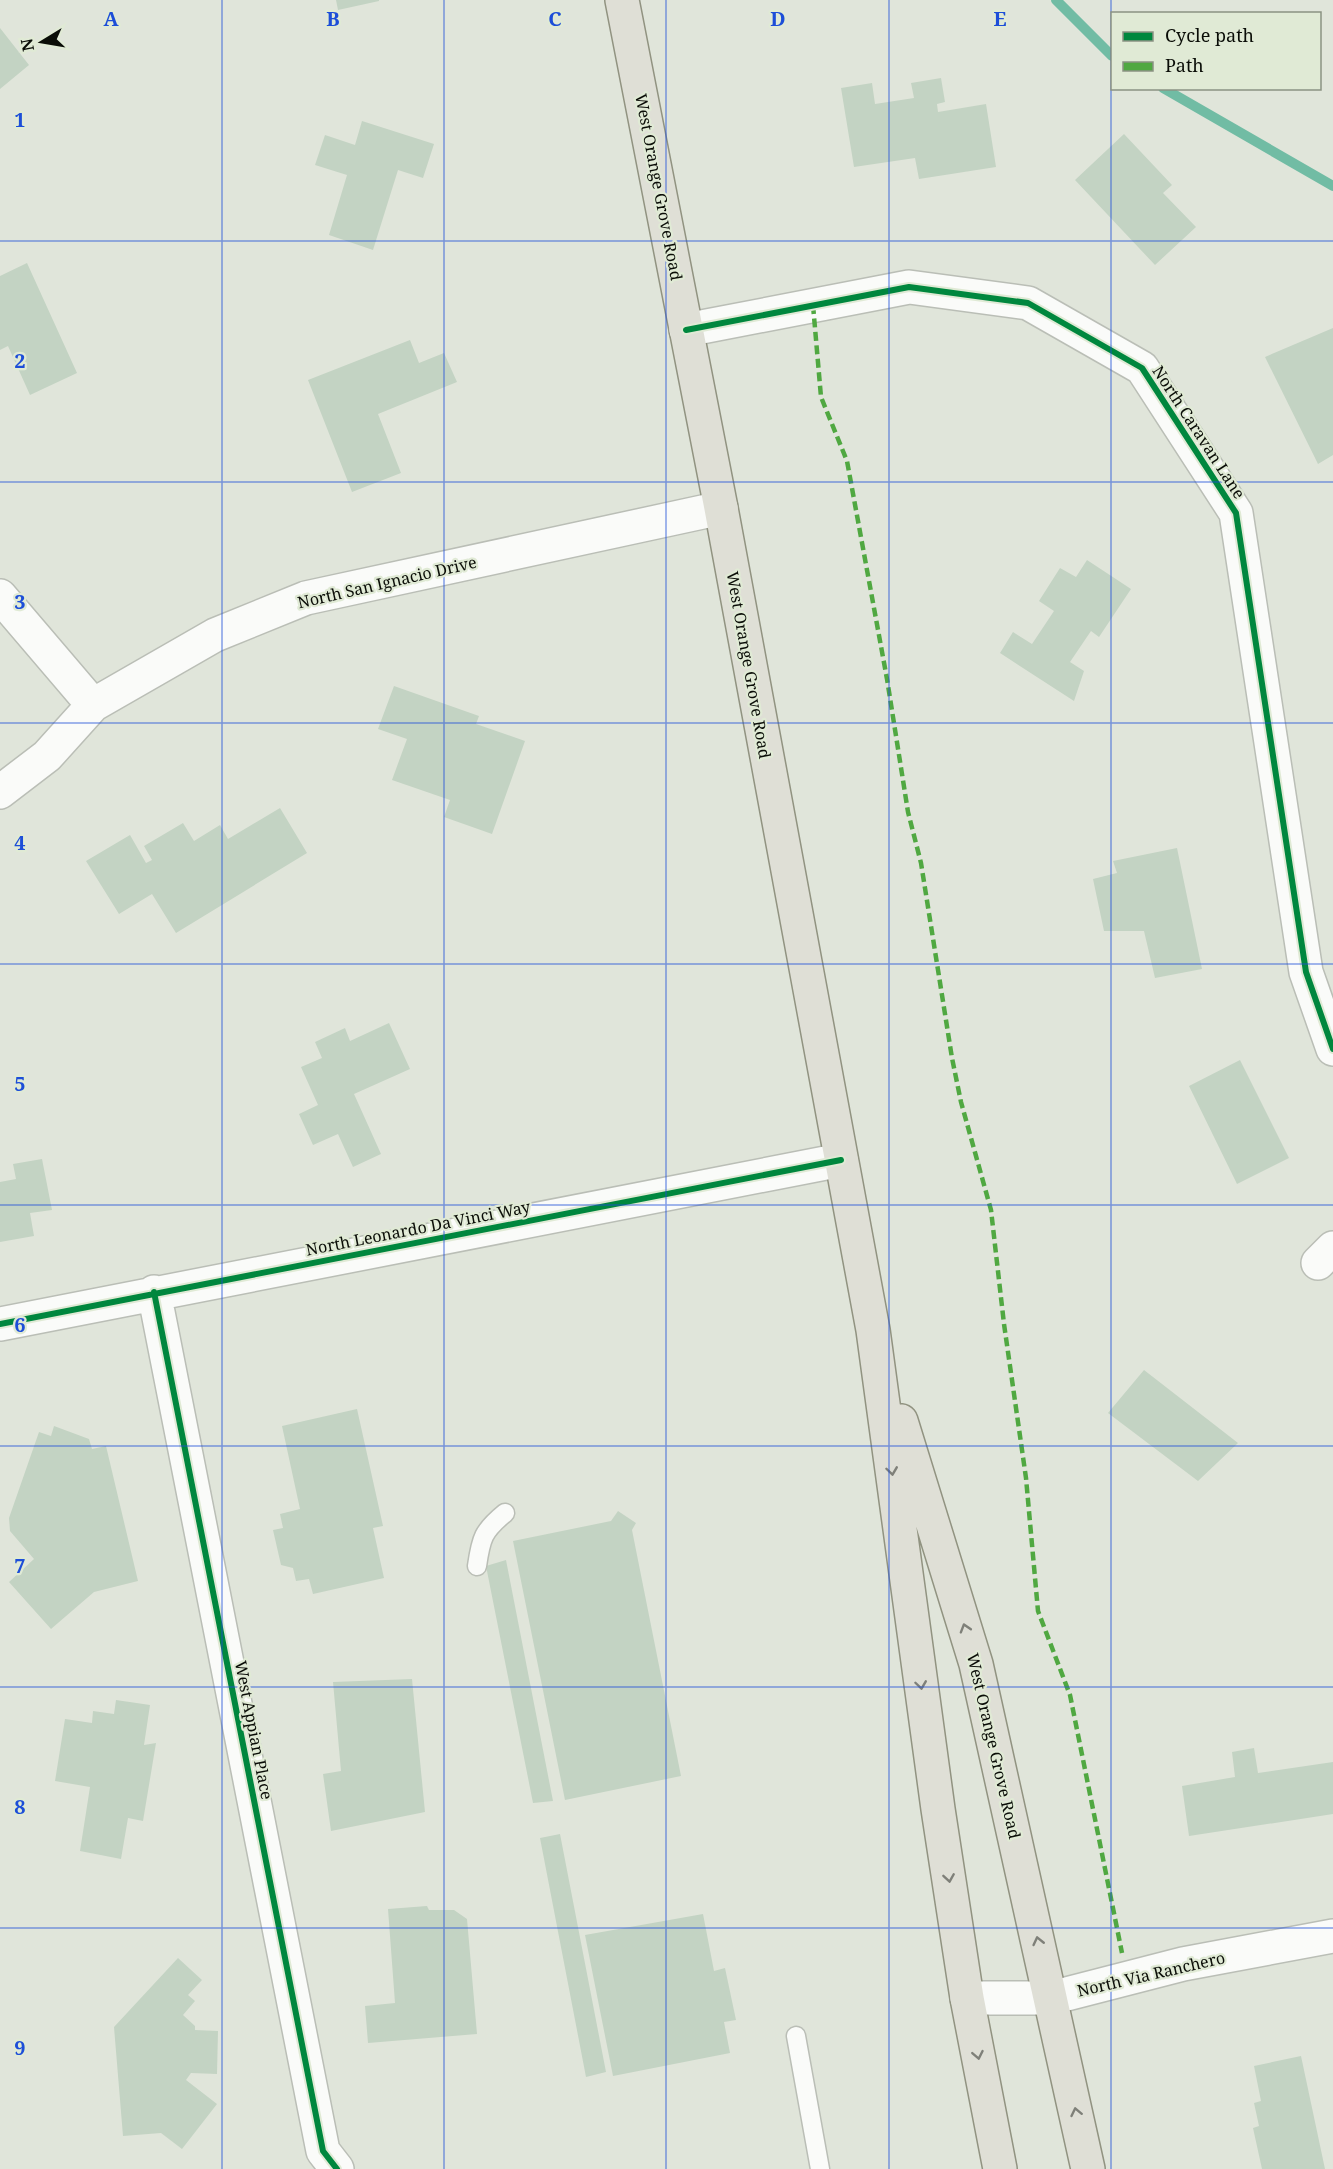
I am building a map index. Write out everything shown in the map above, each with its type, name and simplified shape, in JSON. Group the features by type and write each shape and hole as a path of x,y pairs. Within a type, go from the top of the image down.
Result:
{"main road":[{"name":"West Orange Grove Road","path":"622,0 721,508 873,1330 938,1809 967,1998 1000,2169"},
{"name":"West Orange Grove Road","path":"873,1330 976,1664 1088,2169"}],"street":[{"name":"North Caravan Lane","path":"686,330 909,287 1028,303 1142,368 1236,513 1306,972 1333,1049"},
{"name":"North San Ignacio Drive","path":"0,792 47,756 93,705 215,635 306,598 721,508"},
{"path":"0,596 93,705"},
{"name":"North Leonardo Da Vinci Way","path":"0,1324 154,1292 841,1160"},
{"name":"West Appian Place","path":"154,1292 323,2151 337,2169"},
{"name":"North Via Ranchero","path":"967,1998 1051,1998 1183,1964 1333,1936"}],"lane":[{"path":"477,1566 481,1541 489,1526 506,1513"},
{"path":"796,2036 820,2169"}],"building":[{"path":"336,0 379,0 379,1 338,10"},
{"path":"0,28 29,65 0,89"},
{"path":"941,78 945,102 937,104 938,112 986,104 996,167 919,179 915,158 854,167 841,88 872,83 875,104 914,98 911,83"},
{"path":"362,121 434,144 423,178 398,170 373,250 329,235 347,175 315,165 325,135 355,145"},
{"path":"1124,134 1172,185 1163,193 1196,227 1155,265 1075,180"},
{"path":"27,263 77,373 30,395 8,346 0,350 0,276"},
{"path":"1333,328 1333,455 1318,464 1265,357"},
{"path":"410,340 419,363 444,353 457,382 378,414 401,473 352,492 308,380"},
{"path":"1087,560 1131,589 1099,637 1091,631 1070,662 1084,671 1074,701 1000,653 1013,632 1032,644 1054,611 1039,601 1060,568 1076,577"},
{"path":"394,686 479,716 476,724 525,741 492,834 444,817 450,800 392,780 407,739 378,729"},
{"path":"280,808 307,853 176,933 152,894 119,914 86,861 130,835 146,863 152,860 144,846 183,823 194,841 220,825 228,839"},
{"path":"1177,848 1202,969 1155,978 1144,931 1104,931 1093,879 1117,873 1113,861"},
{"path":"389,1023 410,1069 354,1094 381,1154 353,1167 338,1134 313,1145 299,1114 318,1105 301,1067 322,1058 315,1042 345,1028 350,1041"},
{"path":"1240,1060 1289,1158 1237,1184 1189,1086"},
{"path":"42,1159 52,1210 30,1213 34,1236 0,1242 0,1182 16,1179 13,1164"},
{"path":"1144,1370 1238,1443 1198,1481 1108,1413"},
{"path":"357,1409 383,1526 373,1528 384,1578 313,1594 309,1579 296,1581 293,1568 281,1565 273,1530 283,1528 280,1514 300,1509 282,1426"},
{"path":"54,1426 89,1439 92,1449 106,1446 138,1581 94,1592 51,1629 9,1582 34,1559 10,1531 9,1518 39,1432 51,1436"},
{"path":"618,1511 636,1523 632,1530 681,1776 565,1800 513,1541 611,1521"},
{"path":"506,1560 553,1801 533,1803 486,1566"},
{"path":"412,1679 425,1812 331,1831 323,1774 341,1771 333,1682"},
{"path":"116,1700 150,1705 144,1745 156,1743 143,1821 128,1818 121,1859 80,1851 90,1787 55,1781 65,1719 92,1723 93,1711 114,1714"},
{"path":"1254,1748 1258,1773 1333,1762 1333,1814 1189,1836 1182,1786 1235,1777 1232,1752"},
{"path":"560,1834 606,2072 586,2077 540,1838"},
{"path":"427,1906 429,1910 454,1910 467,1919 477,2034 368,2043 365,2006 395,2003 388,1909"},
{"path":"703,1914 714,1971 725,1968 736,2020 724,2022 730,2053 613,2076 585,1935"},
{"path":"178,1958 202,1980 188,1995 195,2001 183,2015 195,2026 195,2030 218,2031 217,2074 191,2073 186,2080 217,2104 182,2149 161,2133 123,2136 114,2027"},
{"path":"1301,2056 1325,2169 1262,2169 1253,2128 1259,2126 1254,2103 1261,2101 1254,2066"}],"waterway":[{"path":"1056,0 1111,55"},
{"path":"1166,90 1333,186"}],"marked path":[{"path":"813,305 821,397 847,461 887,679 908,812 921,863 952,1058 961,1102 991,1210 1004,1324 1026,1478 1038,1611 1070,1695 1122,1953"}],"cycle path":[{"path":"686,330 909,287 1028,303 1142,368 1236,513 1306,972 1333,1049"},
{"path":"0,1324 841,1160"},
{"path":"154,1292 323,2151 337,2169"}]}
